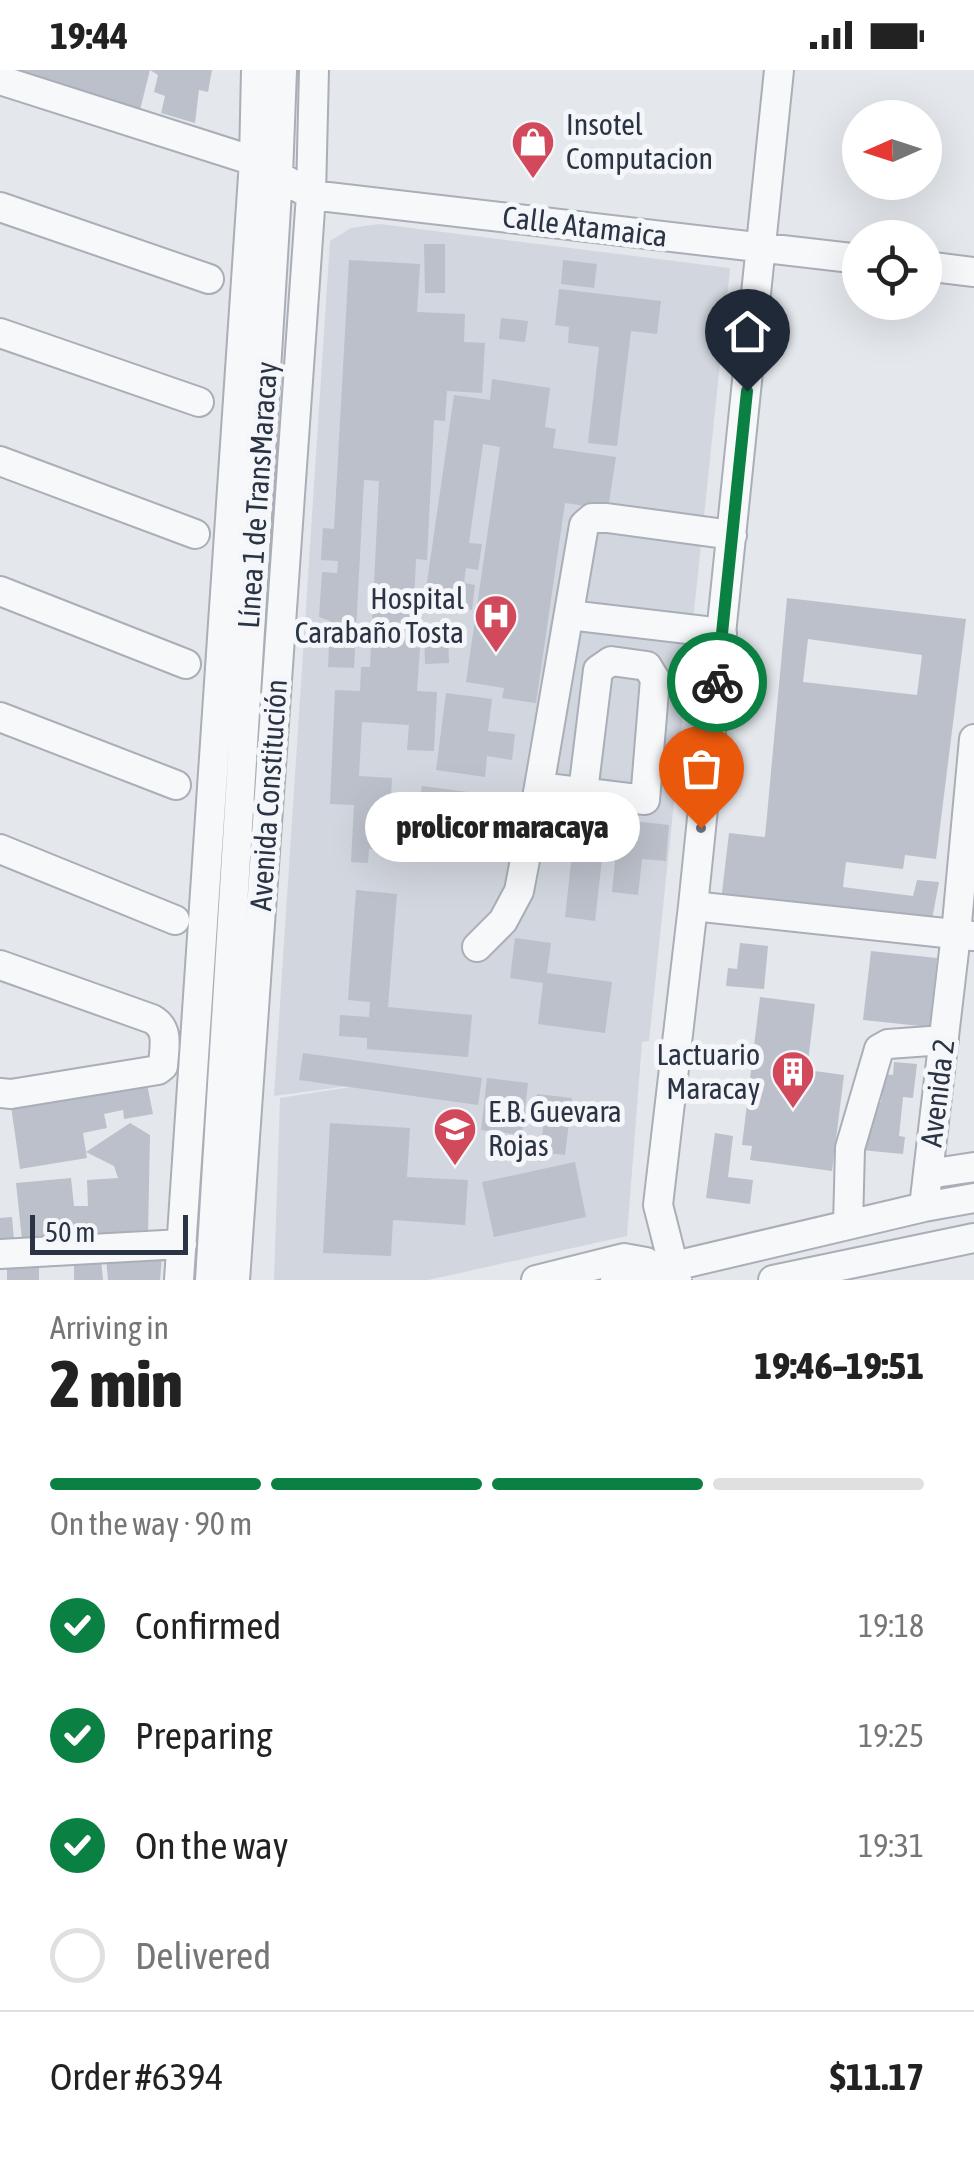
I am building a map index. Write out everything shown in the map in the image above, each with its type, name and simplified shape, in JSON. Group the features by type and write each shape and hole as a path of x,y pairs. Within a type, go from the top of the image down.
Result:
{"street":[{"name":"Avenida Constitución","path":"179,1280 266,168 256,70"},
{"name":"Línea 1 de TransMaracay","path":"210,1280 266,168 282,70"},
{"name":"Avenida Constitución","path":"236,1280 310,195 314,70"},
{"path":"674,1273 658,1205 722,634 779,70"},
{"path":"0,80 266,168 310,195"},
{"name":"Calle Atamaica","path":"310,195 842,256"},
{"path":"0,207 208,278"},
{"path":"942,268 974,272"},
{"path":"0,333 199,402"},
{"path":"0,461 194,534"},
{"path":"477,948 503,922 519,891 584,524 592,518 732,534"},
{"path":"0,591 186,664"},
{"path":"569,615 722,634"},
{"path":"539,787 645,800 655,679 647,666 611,661 598,670 584,792"},
{"path":"0,717 176,785"},
{"name":"Avenida 2","path":"924,1208 944,1040 965,935 974,739"},
{"path":"0,849 176,920"},
{"path":"693,906 965,935"},
{"path":"0,964 152,1019 165,1031 163,1066 158,1070 0,1093"},
{"path":"848,1225 850,1148 879,1049 888,1044 944,1040"},
{"path":"928,1174 974,1167"},
{"path":"616,1280 674,1273 848,1225 974,1198"},
{"path":"773,1280 974,1238"},
{"path":"0,1254 182,1244"},
{"path":"536,1280 624,1258 674,1273"}],"shaded area":[{"name":"Hospital Carabaño Tosta","path":"379,224 730,268 649,1041 642,1042 627,1236 428,1280 274,1280 280,1098 415,1077 274,1096 330,241 351,228"}],"building":[{"path":"20,70 150,70 140,110"},
{"path":"150,70 212,70 208,92 199,90 195,123 161,113 165,96 154,92 158,75"},
{"path":"424,244 445,244 445,293 425,293"},
{"path":"349,260 420,264 417,312 465,314 464,342 485,343 482,393 447,391 445,421 434,420 427,560 416,559 412,647 420,648 417,691 437,692 434,751 407,750 409,725 362,722 359,776 392,778 391,796 416,797 413,851 369,849 368,863 351,862 354,805 330,804 335,690 360,691 361,667 370,667 379,481 364,480 354,668 328,667 330,621 319,617 322,572 337,573 338,561 321,560 323,528 334,529"},
{"path":"563,260 597,264 594,288 561,284"},
{"path":"559,289 661,301 657,334 631,331 617,446 588,443 599,347 568,343 569,327 555,325"},
{"path":"501,318 528,321 525,342 499,339"},
{"path":"492,379 550,388 545,427 556,429 553,448 616,457 608,509 565,503 536,703 502,698 504,688 466,682 500,447 483,444 469,543 482,544 478,570 466,568 464,583 475,585 472,610 424,603 454,395 490,400"},
{"path":"787,598 966,619 936,859 905,855 903,869 846,862 843,887 913,896 917,880 939,882 931,925 721,901 729,833 765,837","holes":["808,639 922,655 917,695 803,682"]},
{"path":"448,631 449,663 425,664 424,632"},
{"path":"446,693 492,699 488,731 515,734 512,760 487,756 485,777 436,770"},
{"path":"422,786 498,796 493,828 417,818"},
{"path":"543,811 669,825 666,861 642,859 638,895 612,892 616,852 603,850 595,921 565,917 572,854 552,852 554,831 541,830"},
{"path":"356,890 397,894 388,1007 472,1015 468,1057 367,1049 367,1038 339,1036 340,1015 369,1017 370,1002 348,1000"},
{"path":"515,938 551,943 547,973 612,982 605,1033 538,1024 543,983 510,978"},
{"path":"740,943 768,946 764,989 726,986 728,968 737,969"},
{"path":"871,951 937,958 930,1027 863,1020"},
{"name":"Lactuario Maracay","path":"760,997 815,1004 807,1070 844,1075 832,1171 750,1160 752,1146 742,1145"},
{"path":"303,1053 482,1078 478,1105 299,1080"},
{"path":"894,1062 917,1064 913,1098 903,1097 899,1136 905,1137 903,1154 861,1150 874,1102 881,1102 884,1074 893,1075"},
{"path":"487,1078 528,1083 522,1135 481,1130"},
{"path":"147,1084 153,1114 124,1119 123,1110 104,1114 107,1128 83,1133 87,1158 20,1169 11,1106"},
{"path":"537,1094 572,1098 565,1155 540,1152 545,1114 535,1113"},
{"path":"130,1123 150,1135 148,1234 120,1232 22,1240 16,1183 71,1178 74,1206 88,1206 87,1180 118,1178 114,1166 86,1152"},
{"path":"330,1123 410,1128 407,1177 468,1180 465,1225 393,1220 391,1256 323,1253"},
{"path":"715,1133 733,1136 728,1177 753,1180 750,1204 706,1198"},
{"path":"575,1162 586,1217 494,1237 482,1182"},
{"path":"12,1217 14,1240 0,1241 0,1218"},
{"path":"162,1257 160,1280 108,1280 106,1258"},
{"path":"101,1259 103,1280 74,1280 74,1260"},
{"path":"7,1262 39,1262 39,1280 7,1280"}],"way so far":[{"path":"701,828 717,682"}],"place":[{"name":"Insotel Computacion","path":"533,180"},
{"name":"Hospital Carabaño Tosta","path":"496,654"},
{"name":"prolicor maracaya","path":"701,828"},
{"name":"Lactuario Maracay","path":"793,1110"},
{"name":"E.B. Guevara Rojas","path":"455,1167"}],"route":[{"path":"717,682 747,391"}]}
